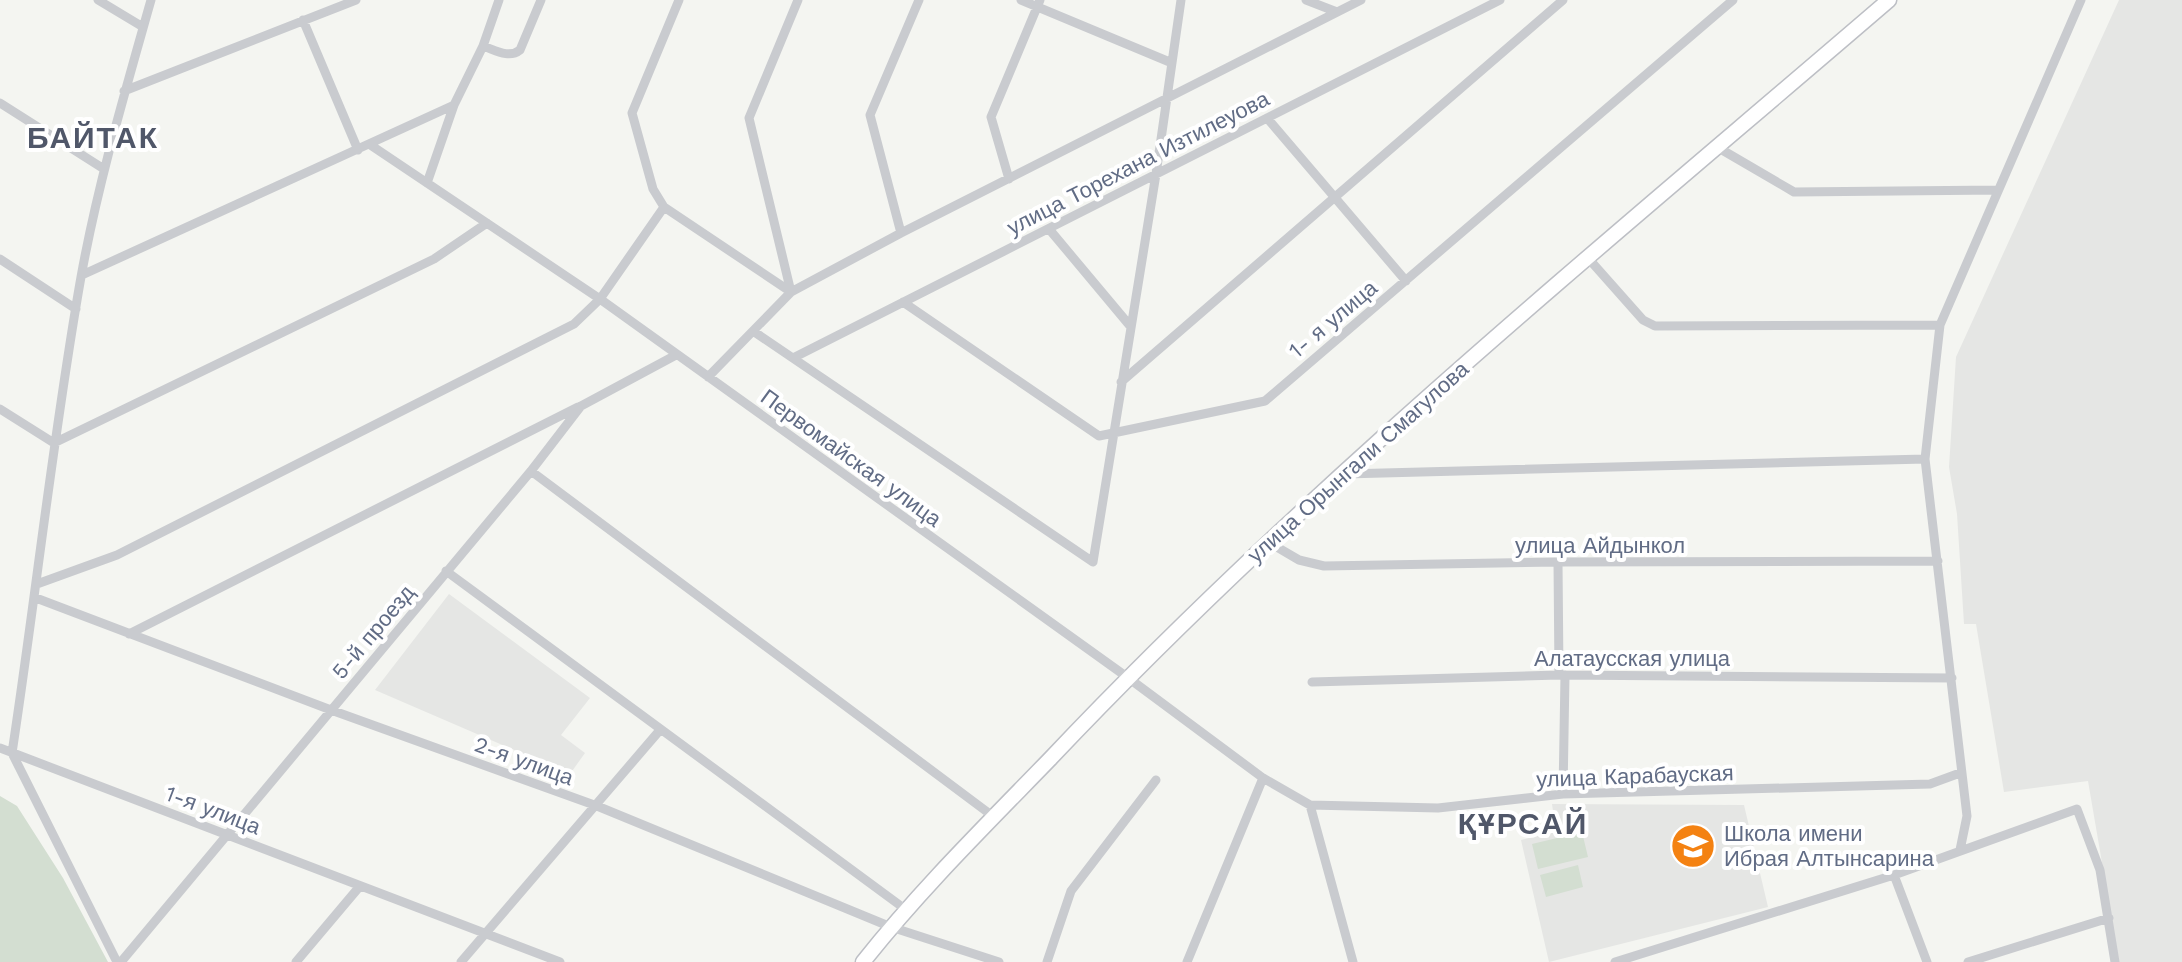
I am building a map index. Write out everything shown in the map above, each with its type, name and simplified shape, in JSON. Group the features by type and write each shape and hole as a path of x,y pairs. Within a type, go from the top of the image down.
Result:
{"main road":[{"name":"улица Орынгали Смагулова","path":"863,962 905,909 1127,677 1268,542 1452,376 1889,0"}],"street":[{"path":"98,0 143,27"},
{"path":"119,962 12,753 36,598 54,443 82,275 104,169 151,0"},
{"path":"124,91 356,0"},
{"path":"427,183 454,105 483,46 499,0"},
{"path":"483,46 508,55 520,50 541,0"},
{"path":"679,0 632,113 653,189 664,207 791,292"},
{"path":"791,292 749,118 798,0"},
{"path":"901,233 870,115 919,0"},
{"path":"1021,0 1038,3 1172,63"},
{"path":"753,331 1093,562 1181,0"},
{"path":"1306,0 1337,12"},
{"name":"улица Торехана Изтилеуова","path":"708,377 791,292 1361,0"},
{"name":"улица Торехана Изтилеуова","path":"793,358 1500,0"},
{"path":"1121,382 1563,0"},
{"path":"1960,850 1967,816 1925,459 1940,325 2081,0"},
{"name":"1- я улица","path":"903,302 1099,436 1265,401 1726,2"},
{"path":"1009,179 991,117 1038,3"},
{"path":"303,20 358,150"},
{"path":"0,103 104,169"},
{"path":"82,275 454,105"},
{"path":"1267,118 1406,281"},
{"name":"Первомайская улица","path":"369,144 600,299 1263,778 1310,805"},
{"path":"1717,147 1794,192 1998,190"},
{"path":"37,584 117,555 574,324 600,299 664,207"},
{"path":"54,443 434,259 487,223"},
{"path":"1049,229 1131,327"},
{"path":"1588,258 1643,320 1655,326 1940,325"},
{"path":"0,259 76,309"},
{"name":"5-й проезд","path":"119,962 531,471 581,406 676,355"},
{"path":"129,634 581,406"},
{"path":"0,409 54,443"},
{"path":"1345,474 1925,459"},
{"path":"531,471 994,817"},
{"name":"улица Айдынкол","path":"1268,542 1299,560 1324,566 1938,561"},
{"path":"1558,562 1563,794"},
{"path":"446,571 905,909"},
{"name":"2-я улица","path":"36,598 331,710 597,806 891,927 999,962"},
{"name":"Алатаусская улица","path":"1312,682 1562,675 1952,678"},
{"path":"461,962 660,730"},
{"name":"1-я улица","path":"0,748 560,962"},
{"name":"улица Карабауская","path":"1310,805 1438,808 1563,794 1930,784 1960,773"},
{"path":"1187,962 1263,778"},
{"path":"1047,962 1071,891 1156,780"},
{"path":"1310,805 1353,962"},
{"path":"1615,962 1894,875 2077,809 2100,870 2115,962"},
{"path":"1894,875 1927,962"},
{"path":"296,962 360,886"},
{"path":"1968,962 2109,918"}],"shaded area":[{"path":"2119,0 2182,0 2182,962 2119,962 2088,781 2004,792 1976,624 1964,624 1957,514 1949,467 1956,357"},
{"path":"449,594 590,698 561,735 585,753 570,774 375,690"},
{"path":"0,796 17,806 63,878 108,962 0,962"},
{"path":"1552,804 1744,805 1768,907 1549,962 1521,840 1556,831"},
{"path":"1582,832 1588,857 1538,869 1532,844"},
{"path":"1578,865 1583,887 1546,897 1540,875"}],"place":[{"name":"Школа имени Ибрая Алтынсарина","path":"1693,846"}],"district":[{"name":"БАЙТАК","path":"93,137"},
{"name":"ҚҰРСАЙ","path":"1523,823"}]}
